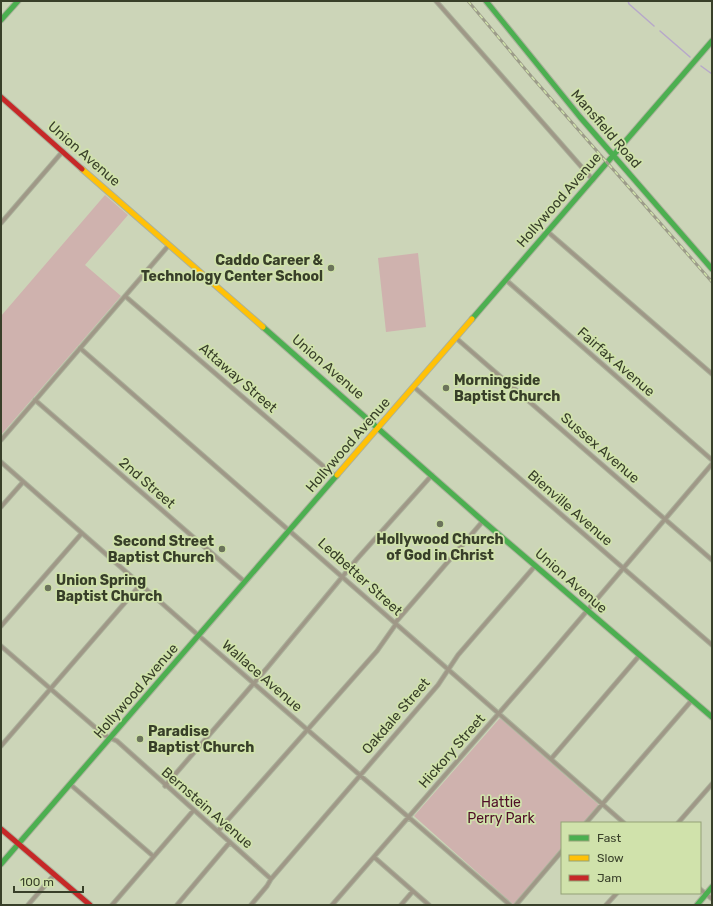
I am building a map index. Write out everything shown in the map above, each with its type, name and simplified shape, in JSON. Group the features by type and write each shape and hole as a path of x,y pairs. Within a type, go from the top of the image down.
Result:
{"main road":[{"path":"1,20 18,1"},
{"name":"Mansfield Road","path":"486,1 580,117 712,269"},
{"name":"Hollywood Avenue","path":"1,864 71,785 712,42"},
{"name":"Union Avenue","path":"1,97 535,566 712,718"},
{"path":"1,829 90,905"},
{"path":"696,905 712,887"}],"street":[{"path":"436,1 593,180"},
{"path":"1,223 63,151"},
{"path":"548,232 712,374"},
{"path":"1,440 169,245"},
{"name":"Fairfax Avenue","path":"506,280 712,460"},
{"name":"Attaway Street","path":"125,296 336,477"},
{"name":"Sussex Avenue","path":"456,338 712,560"},
{"name":"Ledbetter Street","path":"80,348 623,822"},
{"name":"Bienville Avenue","path":"414,387 712,646"},
{"name":"2nd Street","path":"35,400 245,582"},
{"name":"Wallace Avenue","path":"1,462 253,683 510,905"},
{"name":"Hickory Street","path":"332,905 499,714 712,464"},
{"path":"165,786 343,578 357,559 432,475"},
{"path":"1,507 23,482"},
{"path":"218,832 384,643 395,624 483,520"},
{"path":"1,626 82,533"},
{"name":"Oakdale Street","path":"251,905 271,879 438,685 463,649 535,566"},
{"path":"1,746 141,584"},
{"name":"Bernstein Avenue","path":"1,646 104,735 111,738 271,879"},
{"path":"551,759 639,656"},
{"path":"587,822 692,700"},
{"path":"679,822 712,784"},
{"path":"71,785 153,856"},
{"path":"112,905 193,811"},
{"path":"177,905 230,842"},
{"path":"516,905 561,852"},
{"path":"374,858 429,905"},
{"path":"28,905 54,875"},
{"path":"701,890 712,899"},
{"path":"401,905 413,891"},
{"path":"606,905 616,894"}],"green space":[{"path":"105,195 128,215 85,265 121,296 1,435 1,316"},
{"path":"418,253 426,327 386,332 378,258"},
{"name":"Hattie Perry Park","path":"500,718 599,805 585,822 561,822 561,849 514,905 414,816"}],"waterway":[{"path":"628,1 629,4 654,26"},
{"path":"660,31 690,57"},
{"path":"701,66 712,74"}],"railway":[{"path":"468,1 531,76 712,282"}],"traffic: fast":[{"path":"1,20 18,1"},
{"path":"486,1 580,117 712,269"},
{"path":"472,319 712,41"},
{"path":"263,327 483,521 712,717"},
{"path":"1,864 337,475"},
{"path":"697,905 712,887"}],"traffic: slow":[{"path":"82,169 263,327"},
{"path":"337,475 472,319"}],"traffic: jam":[{"path":"1,97 82,169"},
{"path":"1,829 90,905"}],"place":[{"name":"Caddo Career & Technology Center School","path":"331,268"},
{"name":"Morningside Baptist Church","path":"446,388"},
{"name":"Hollywood Church of God in Christ","path":"440,524"},
{"name":"Second Street Baptist Church","path":"222,549"},
{"name":"Union Spring Baptist Church","path":"48,588"},
{"name":"Paradise Baptist Church","path":"140,739"}]}
